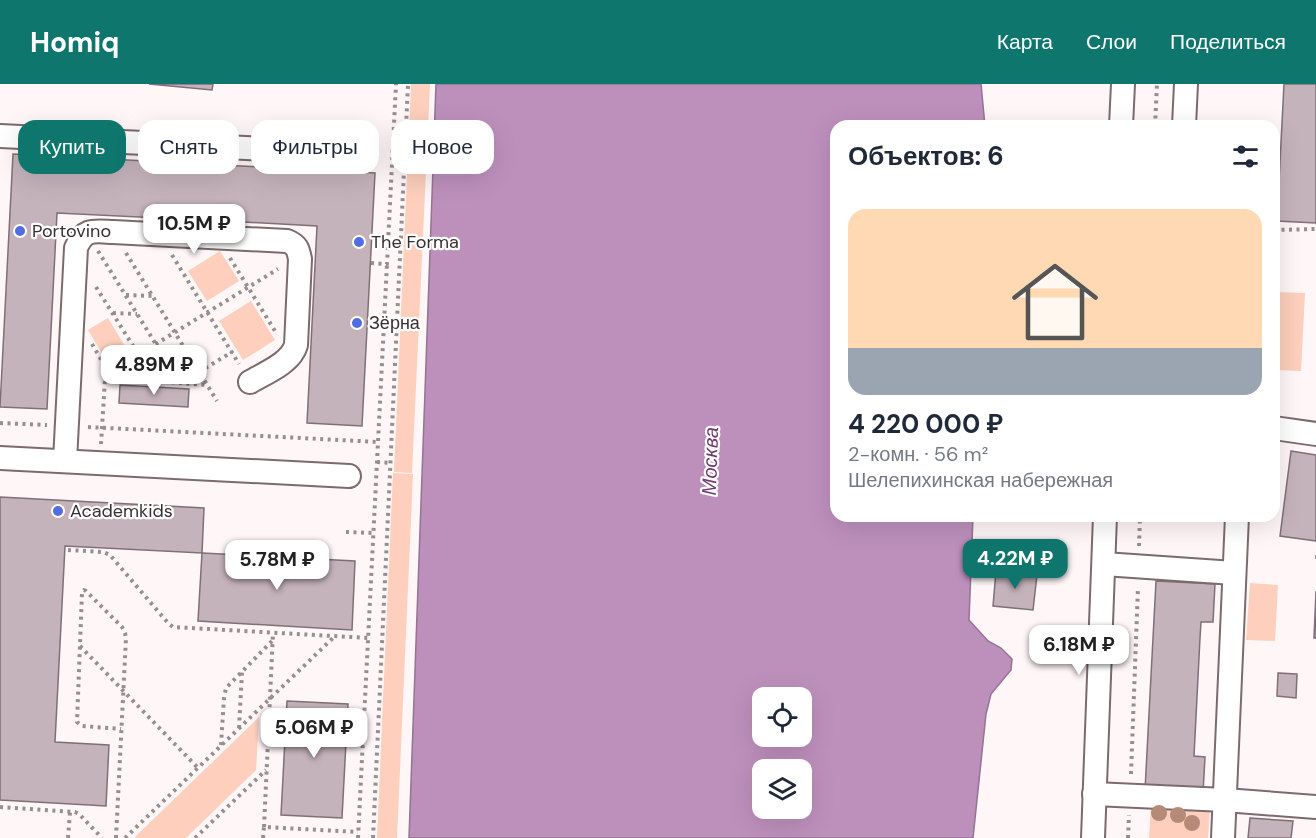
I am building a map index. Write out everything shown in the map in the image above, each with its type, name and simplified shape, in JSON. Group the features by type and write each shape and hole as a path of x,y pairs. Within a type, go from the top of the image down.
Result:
{"street":[{"path":"1121,120 1123,84"},
{"path":"1184,120 1186,84"},
{"path":"0,136 251,148"},
{"path":"65,461 76,248 79,239 87,233 93,231 159,234 293,243 298,249 299,256 296,345 291,357 250,382"},
{"path":"1280,429 1316,434"},
{"path":"0,458 349,476"},
{"path":"1093,838 1106,522"},
{"path":"1223,838 1237,522"},
{"path":"1104,564 1234,573"},
{"path":"1094,794 1316,807"}],"path":[{"path":"358,838 396,84"},
{"path":"373,838 408,84"},
{"path":"1155,120 1157,84"},
{"path":"1280,230 1316,229"},
{"path":"113,232 217,401"},
{"path":"87,233 180,383"},
{"path":"159,234 250,382"},
{"path":"218,237 291,357"},
{"path":"100,463 107,374 299,256"},
{"path":"371,263 387,264"},
{"path":"94,283 155,381 207,385"},
{"path":"125,295 152,296"},
{"path":"112,313 137,314"},
{"path":"199,372 232,352"},
{"path":"0,423 378,442"},
{"path":"377,462 391,463"},
{"path":"1128,838 1140,522"},
{"path":"346,532 374,533"},
{"path":"68,550 103,552 110,555 173,627 368,638"},
{"path":"116,838 123,690 125,633 122,627 84,590 82,593 76,722 82,726 121,729"},
{"path":"263,838 273,633"},
{"path":"125,838 334,637"},
{"path":"221,746 224,692 229,684 273,640"},
{"path":"80,645 198,768"},
{"path":"239,729 242,671"},
{"path":"195,838 267,769"},
{"path":"0,807 79,814 102,838"},
{"path":"68,838 70,812"},
{"path":"264,827 358,831"}],"shaded area":[{"path":"411,84 430,84 428,120 409,120"},
{"path":"407,174 426,174 412,473 394,472"},
{"path":"220,251 239,281 207,301 188,271"},
{"path":"1280,292 1305,293 1301,371 1280,370"},
{"path":"251,301 275,340 243,360 219,321"},
{"path":"108,318 126,348 106,360 88,330"},
{"path":"393,473 413,474 397,838 377,838"},
{"path":"1250,583 1278,585 1275,641 1246,640"},
{"path":"259,717 256,770 186,838 135,838 136,836"},
{"path":"1151,806 1210,809 1208,838 1149,838"}],"water":[{"name":"Москва","path":"436,84 981,84 984,120 830,120 830,522 973,522 969,620 988,641 1001,648 1012,659 1011,670 991,694 986,714 973,838 409,838 433,174 494,174 494,120 435,120"}],"building":[{"path":"149,84 213,84 212,90"},
{"path":"1284,84 1316,84 1316,223 1280,221"},
{"path":"13,154 18,154 18,174 126,174 126,160 138,161 138,174 239,174 239,166 251,166 251,174 375,174 362,426 307,423 317,226 243,222 57,213 47,409 0,407"},
{"path":"120,385 189,389 188,407 119,403"},
{"path":"1291,451 1316,455 1316,541 1280,536"},
{"path":"0,497 204,508 202,553 65,546 55,742 109,745 106,806 0,800"},
{"path":"202,553 355,561 352,630 198,621"},
{"path":"996,571 1037,575 1033,610 993,606"},
{"path":"1156,581 1215,584 1213,622 1201,622 1200,638 1194,756 1205,757 1203,793 1145,790"},
{"path":"1316,591 1316,638 1314,638"},
{"path":"1278,673 1297,674 1296,698 1277,696"},
{"path":"287,701 348,704 342,818 281,815"},
{"path":"1250,818 1293,821 1291,838 1248,838"}],"place":[{"name":"Portovino","path":"20,231"},
{"name":"The Forma","path":"359,242"},
{"name":"Зёрна","path":"357,323"},
{"name":"Academkids","path":"58,511"}]}
